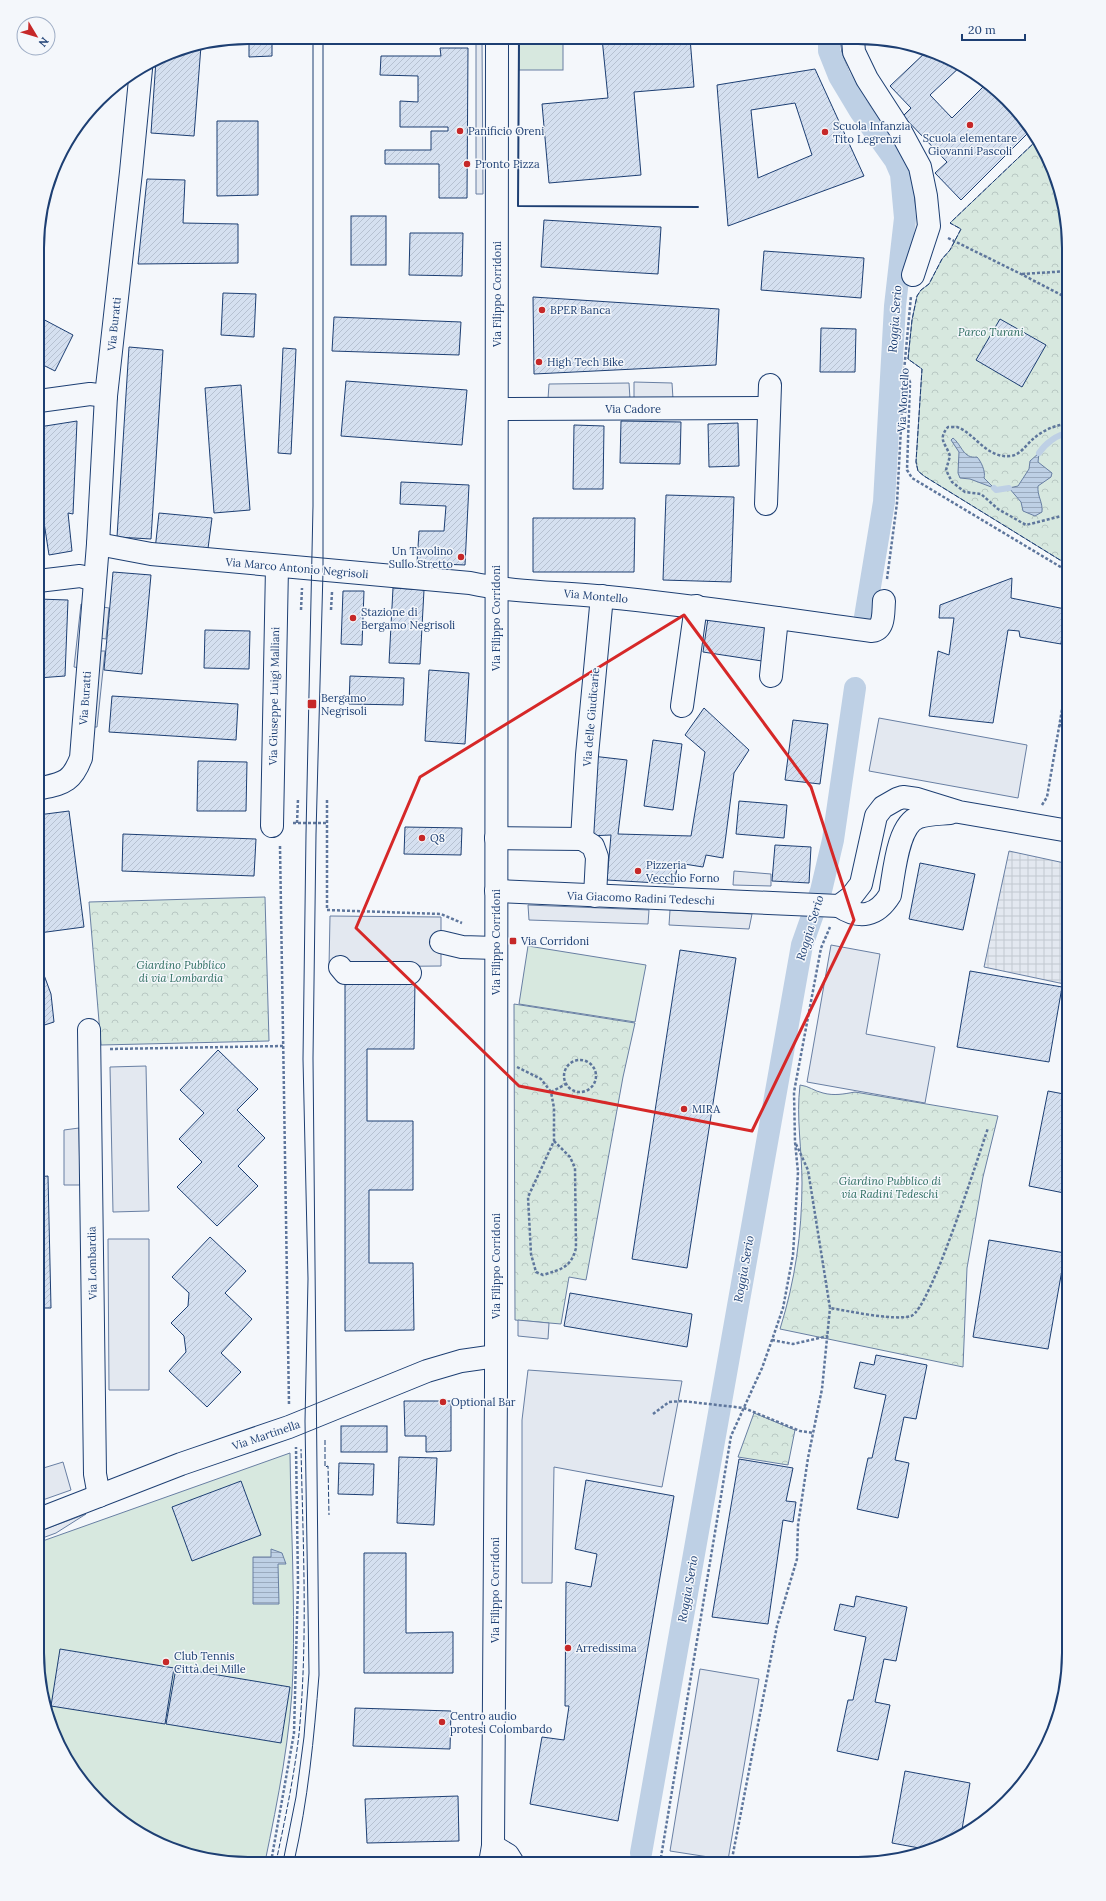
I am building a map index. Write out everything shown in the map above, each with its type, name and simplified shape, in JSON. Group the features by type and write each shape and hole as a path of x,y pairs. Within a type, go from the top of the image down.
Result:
{"street":[{"name":"Via Filippo Corridoni","path":"497,44 498,409 496,589 496,1356 491,1855 508,1855 509,1857"},
{"path":"853,44 854,52 867,79 900,130 920,167 926,196 929,226 913,275"},
{"name":"Via Buratti","path":"44,788 65,782 76,772 81,758 98,544 106,396 132,172 141,74"},
{"path":"766,504 770,384"},
{"path":"44,400 90,394 106,396"},
{"name":"Via Cadore","path":"498,409 769,408"},
{"name":"Via Marco Antonio Negrisoli","path":"98,544 150,554 470,583 496,589"},
{"name":"Via Giuseppe Luigi Malliani","path":"276,826 277,566"},
{"path":"44,580 80,576 94,580"},
{"name":"Via Montello","path":"496,589 602,596 696,606 872,631 878,630 882,626 884,601"},
{"name":"Via delle Giudicarie","path":"582,839 587,756 602,596"},
{"path":"682,706 696,606"},
{"path":"771,676 777,618"},
{"path":"830,906 851,897 861,884 876,816 883,807 903,797 959,812 1062,830"},
{"path":"830,906 859,915 875,911 886,902 890,895 901,839 906,827 919,817 959,812"},
{"path":"496,838 582,839 593,846 597,857 595,896"},
{"name":"Via Giacomo Radini Tedeschi","path":"496,891 830,906"},
{"path":"441,942 462,947 496,948"},
{"path":"340,967 346,973 410,973"},
{"name":"Via Lombardia","path":"89,1040 95,1474 99,1496"},
{"name":"Via Martinella","path":"44,1517 181,1464 293,1426 427,1371 461,1361 496,1356"}],"path":[{"path":"929,226 954,242 1062,295"},
{"path":"1021,274 1062,271"},
{"name":"Via Montello","path":"884,601 897,503 904,371 913,275"},
{"path":"904,371 910,382 907,470 912,478 1062,568"},
{"path":"1062,424 1052,427 1033,438 1021,451 1012,456 998,455 979,444 957,427 948,427 943,433 943,442 950,456 946,470 948,476 952,482 965,492 981,494 998,509 1026,525 1062,516"},
{"path":"301,610 302,591"},
{"path":"331,610 332,591"},
{"path":"1040,808 1047,797 1062,709"},
{"path":"297,823 298,799"},
{"path":"327,800 327,910 441,914 462,923"},
{"path":"272,1857 294,1733 298,1583 284,1046 276,826 297,823 326,823"},
{"path":"660,1857 731,1436 762,1368 783,1308 793,1255 798,1172 795,1142 794,1092 820,948 830,906"},
{"path":"89,1040 284,1046"},
{"path":"584,1060 594,1067 596,1080 588,1090 576,1092 566,1084 564,1072 572,1061 584,1060"},
{"path":"515,1066 526,1070 541,1079 551,1092 554,1108 554,1141 528,1197 531,1254 536,1272 543,1275 566,1266 573,1260 576,1248 575,1168 570,1157 554,1141"},
{"path":"551,1092 566,1084"},
{"path":"830,1308 902,1318 913,1315 922,1305 947,1247 988,1128"},
{"path":"732,1857 777,1626 798,1559 798,1525 808,1458 822,1389 828,1336 830,1308 808,1170 795,1142"},
{"path":"772,1340 793,1344 828,1336"},
{"path":"653,1414 669,1402 682,1401 744,1408 800,1431 814,1433"}],"highlighted area":[{"path":"684,615 811,787 854,920 752,1131 519,1086 356,928 420,777"}],"green space":[{"path":"519,44 563,44 563,70 519,70"},
{"name":"Parco Turani","path":"1033,143 1047,170 1051,182 1058,208 1062,234 1062,560 918,471 916,462 922,369 908,359 912,320 917,296 921,290 929,284 942,259 950,250 961,229 950,223"},
{"name":"Giardino Pubblico di via Lombardia","path":"265,897 269,1041 101,1045 89,902"},
{"path":"528,946 646,965 635,1022 519,1004"},
{"path":"514,1004 635,1023 623,1077 586,1280 569,1277 561,1324 515,1320"},
{"name":"Giardino Pubblico di via Radini Tedeschi","path":"800,1085 827,1094 855,1092 998,1116 983,1177 967,1268 963,1367 780,1329 794,1275 801,1220 802,1171 799,1122"},
{"path":"754,1413 795,1430 788,1465 738,1457"},
{"name":"Club Tennis Città dei Mille","path":"290,1453 293,1589 292,1695 287,1743 266,1857 234,1857 208,1853 170,1842 134,1823 124,1815 95,1788 78,1767 59,1731 51,1706 44,1667 44,1541"}],"shaded area":[{"path":"476,44 482,44 483,194 476,194"},
{"path":"841,44 849,44 904,146 919,190 917,245 911,245 915,206 912,175 899,149 851,79 842,54"},
{"path":"634,382 672,383 673,399 634,399"},
{"path":"629,383 630,399 548,399 549,384"},
{"path":"81,604 87,605 80,668 74,667"},
{"path":"103,607 109,608 106,639 99,638"},
{"path":"98,651 105,651 97,727 91,727"},
{"path":"879,718 1027,745 1018,798 869,771"},
{"path":"1009,851 1062,862 1062,984 984,967"},
{"path":"734,871 771,874 771,886 733,885"},
{"path":"528,905 649,910 648,924 529,920"},
{"path":"670,910 752,914 749,929 669,925"},
{"path":"330,916 441,917 441,966 329,967"},
{"path":"831,945 880,954 866,1034 935,1047 925,1103 807,1082"},
{"path":"146,1066 149,1211 113,1212 110,1067"},
{"path":"79,1128 80,1185 64,1185 64,1130"},
{"path":"108,1239 149,1239 149,1390 109,1390"},
{"path":"518,1320 549,1323 548,1339 518,1336"},
{"path":"528,1370 682,1381 662,1487 554,1467 552,1583 522,1583 522,1420"},
{"path":"63,1462 71,1490 44,1500 44,1468"},
{"path":"86,1514 56,1533 44,1537 44,1529"},
{"path":"700,1669 759,1679 729,1857 709,1857 670,1851"}],"water":[{"path":"953,438 966,454 979,459 984,470 984,478 994,488 970,479 960,478 958,473 959,452 951,440"},
{"path":"1039,453 1038,462 1052,473 1051,477 1038,486 1042,512 1035,516 1023,511 1021,502 1009,488 1018,486 1029,469 1030,461"},
{"path":"271,1549 282,1553 286,1564 278,1564 279,1604 253,1604 253,1557 271,1557"}],"building":[{"path":"249,44 272,44 272,56 249,57"},
{"path":"603,44 690,44 694,87 634,92 641,175 549,183 542,104 608,98"},
{"path":"440,48 468,48 467,198 439,198 439,164 385,164 385,150 431,150 431,131 448,131 448,127 400,127 400,101 418,102 418,76 380,75 381,56 441,56"},
{"path":"201,50 194,136 151,133 156,66 170,59"},
{"name":"Scuola elementare Giovanni Pascoli","path":"923,55 936,59 957,70 930,95 952,118 983,87 1011,113 1028,133 961,200 935,173 947,162 903,116 911,108 890,86"},
{"name":"Scuola Infanzia Tito Legrenzi","path":"815,69 864,176 728,226 717,85","holes":["795,103 812,155 758,178 751,110"]},
{"path":"217,121 258,121 258,195 217,196"},
{"path":"147,179 185,180 183,223 238,224 238,263 138,264"},
{"path":"351,216 386,216 386,265 351,265"},
{"path":"544,220 661,227 658,274 541,267"},
{"path":"410,233 463,233 462,276 409,275"},
{"path":"764,251 864,258 861,298 761,290"},
{"path":"223,293 256,294 254,337 221,335"},
{"path":"533,297 719,309 716,365 534,374"},
{"path":"334,317 461,322 459,355 332,351"},
{"path":"1000,319 1046,345 1022,387 976,360"},
{"path":"44,320 73,335 55,371 44,366"},
{"path":"821,328 856,329 855,372 820,372"},
{"path":"129,347 163,350 151,539 117,537"},
{"path":"283,348 296,349 291,454 278,453"},
{"path":"346,381 467,390 462,445 341,436"},
{"path":"241,385 250,510 214,513 205,388"},
{"path":"77,421 73,514 68,513 72,551 49,555 44,522 44,426"},
{"path":"621,421 681,422 680,464 620,463"},
{"path":"738,423 739,466 709,467 708,424"},
{"path":"574,425 604,426 603,489 573,489"},
{"path":"401,482 469,485 465,565 417,563 419,531 444,531 446,506 400,504"},
{"path":"666,495 734,497 731,582 663,580"},
{"path":"159,513 212,518 207,556 155,550"},
{"path":"533,518 635,518 634,572 533,572"},
{"path":"113,572 151,575 142,674 104,670"},
{"path":"1012,578 1011,598 1062,608 1061,644 1020,637 1019,631 1008,630 993,723 929,716 938,651 949,655 954,618 939,618 940,605"},
{"path":"393,588 424,590 420,664 389,663"},
{"name":"Stazione di Bergamo Negrisoli","path":"343,591 364,591 362,645 341,644"},
{"path":"44,599 68,600 65,676 44,678"},
{"path":"708,618 767,626 762,661 703,652"},
{"path":"205,630 250,631 249,669 204,668"},
{"path":"429,670 469,673 465,744 425,741"},
{"path":"350,676 404,678 403,705 349,704"},
{"path":"112,696 238,704 236,740 109,732"},
{"path":"704,708 749,750 734,773 723,858 706,855 703,867 678,863 674,884 607,880 611,835 587,836 592,756 627,760 618,834 691,836 705,752 685,735"},
{"path":"793,720 828,724 820,784 785,780"},
{"path":"653,740 682,744 673,810 644,806"},
{"path":"198,761 247,762 246,811 197,811"},
{"path":"739,801 787,805 784,838 736,834"},
{"path":"69,811 84,927 44,932 44,814"},
{"path":"405,827 462,828 461,855 404,854"},
{"path":"123,834 256,839 254,876 122,871"},
{"path":"775,845 811,847 809,883 772,881"},
{"path":"920,863 975,874 963,930 909,919"},
{"name":"MIRA","path":"680,950 736,958 687,1268 632,1259"},
{"path":"970,971 1062,987 1049,1062 957,1047"},
{"path":"44,975 51,994 54,1022 44,1025"},
{"path":"345,980 415,980 414,1049 367,1049 367,1121 413,1121 413,1190 369,1190 369,1263 413,1263 414,1330 345,1331"},
{"path":"218,1050 258,1089 237,1110 265,1138 238,1166 258,1186 217,1226 177,1187 202,1162 179,1139 204,1113 180,1090"},
{"path":"1048,1091 1062,1094 1062,1193 1029,1186"},
{"path":"44,1176 48,1176 51,1308 44,1308"},
{"path":"210,1237 246,1271 225,1293 252,1319 221,1353 241,1372 207,1407 169,1371 186,1352 184,1336 171,1323 188,1306 189,1293 172,1277"},
{"path":"989,1240 1062,1252 1062,1270 1048,1349 973,1337"},
{"path":"570,1293 692,1314 687,1347 564,1326"},
{"path":"876,1355 927,1365 916,1419 904,1417 895,1460 909,1463 898,1518 857,1509 868,1458 872,1458 886,1395 854,1388 860,1362 874,1365"},
{"path":"404,1401 451,1401 451,1451 426,1452 426,1436 405,1436"},
{"path":"341,1426 387,1426 387,1452 341,1452"},
{"path":"399,1457 437,1458 434,1525 397,1523"},
{"path":"739,1459 793,1468 786,1501 796,1502 793,1522 783,1520 768,1624 712,1617"},
{"path":"339,1463 374,1464 373,1495 338,1494"},
{"path":"586,1480 674,1496 618,1821 530,1804 542,1737 564,1740 569,1706 565,1706 566,1582 591,1587 597,1554 575,1549"},
{"path":"241,1481 261,1535 192,1561 172,1507"},
{"path":"364,1553 406,1553 406,1633 453,1632 453,1673 364,1673"},
{"path":"856,1596 907,1607 896,1661 884,1659 875,1702 890,1705 878,1760 837,1751 848,1700 853,1700 866,1637 834,1630 840,1604 854,1607"},
{"path":"60,1649 174,1668 165,1724 51,1706"},
{"path":"176,1668 290,1687 281,1743 166,1724"},
{"path":"355,1708 451,1711 450,1749 353,1746"},
{"path":"905,1771 970,1783 962,1829 936,1842 918,1848 892,1843"},
{"path":"458,1796 459,1841 367,1843 365,1799"}],"waterway":[{"name":"Roggia Serio","path":"829,44 829,51 839,76 860,111 895,160 901,174 905,218 895,306 884,502 865,617"},
{"path":"1039,453 1052,440 1062,435"},
{"path":"994,488 996,490 1009,488"},
{"name":"Roggia Serio","path":"641,1853 802,945 821,891 833,840 855,688"}],"tram line":[{"path":"284,1857 296,1797 304,1737 309,1673 305,1421 308,1279 303,1059 313,506 313,44"},
{"path":"295,1857 310,1769 319,1675 313,1058 316,834 323,571 323,44"}],"fence":[{"path":"1033,143 950,223 961,229 950,250 942,259 929,284 921,290 917,296 912,320 908,359 922,369 916,462 918,471 1062,560"},
{"path":"325,1440 325,1467 328,1466 329,1515"},
{"path":"277,1857 295,1766 302,1699 304,1592 301,1449"}],"wall":[{"path":"519,44 518,206 698,207"}],"place":[{"name":"Scuola elementare Giovanni Pascoli","path":"970,125"},
{"name":"Panificio Oreni","path":"460,131"},
{"name":"Scuola Infanzia Tito Legrenzi","path":"825,132"},
{"name":"Pronto Pizza","path":"467,164"},
{"name":"BPER Banca","path":"542,310"},
{"name":"High Tech Bike","path":"539,362"},
{"name":"Un Tavolino Sullo Stretto","path":"461,557"},
{"name":"Stazione di Bergamo Negrisoli","path":"353,618"},
{"name":"Bergamo Negrisoli","path":"312,704"},
{"name":"Q8","path":"422,838"},
{"name":"Pizzeria Vecchio Forno","path":"638,871"},
{"name":"Via Corridoni","path":"513,941"},
{"name":"MIRA","path":"684,1109"},
{"name":"Optional Bar","path":"443,1402"},
{"name":"Arredissima","path":"568,1648"},
{"name":"Club Tennis Città dei Mille","path":"166,1662"},
{"name":"Centro audio protesi Colombardo","path":"442,1722"}]}
